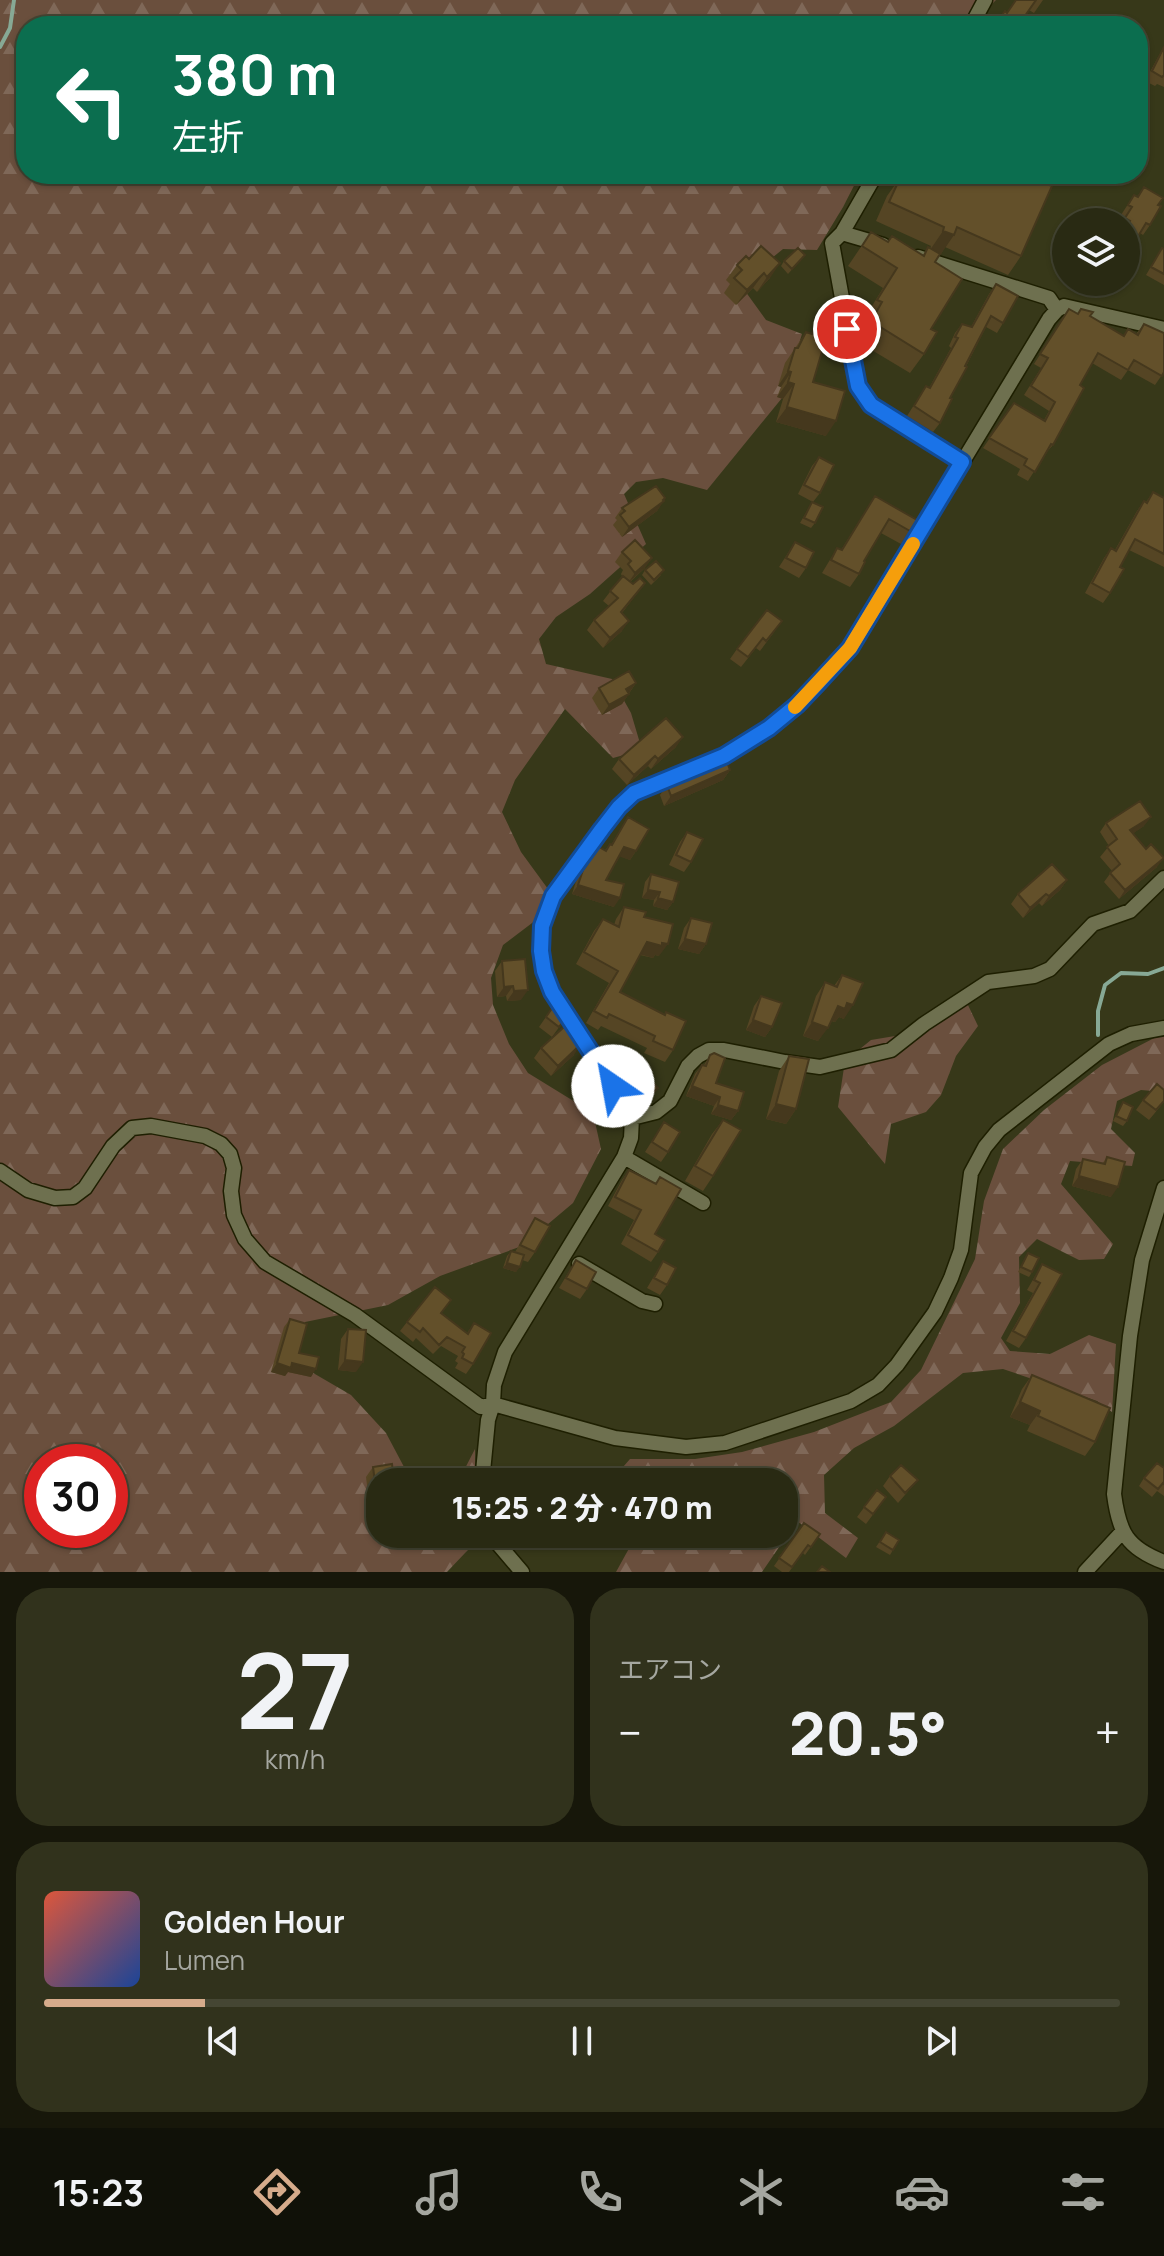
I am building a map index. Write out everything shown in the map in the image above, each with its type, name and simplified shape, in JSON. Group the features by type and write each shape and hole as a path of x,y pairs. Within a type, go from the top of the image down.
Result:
{"street":[{"path":"870,184 842,233 832,243 858,386 871,405 962,462"},
{"path":"842,233 1049,298 1057,310"},
{"path":"483,1468 494,1385 505,1352 624,1157 631,1138 632,1118 552,992 544,971 542,926 553,896 593,839 634,793 724,756 769,728 797,705 850,648 1057,310 1064,306 1164,329"},
{"path":"632,1118 656,1112 670,1101 688,1066 709,1050 820,1067 891,1050 988,982 1034,976 1050,969 1093,924 1130,911 1164,878"},
{"path":"0,1171 28,1190 55,1198 73,1197 85,1188 113,1146 132,1128 151,1126 205,1136 221,1144 230,1154 234,1168 231,1191 234,1215 245,1239 265,1262 355,1315 481,1407 493,1404 615,1438 686,1447 725,1443 851,1401 878,1385 897,1365 935,1312 951,1278 961,1250 971,1173 985,1147 999,1130 1109,1044 1131,1034 1164,1028"},
{"path":"624,1157 703,1203"},
{"path":"1164,1188 1142,1260 1130,1336 1114,1494 1116,1512 1132,1544 1142,1554 1164,1562"},
{"path":"565,1256 642,1301 655,1304"},
{"path":"1085,1572 1123,1531"},
{"path":"502,1548 522,1572"}],"green space":[{"path":"0,0 996,0 980,16 16,16 16,184 855,184 817,250 783,249 740,284 766,320 802,334 782,398 707,490 663,478 636,482 624,494 646,544 590,594 556,617 539,639 546,664 612,679 631,713 642,750 613,758 565,709 515,780 502,812 521,852 548,889 536,920 503,945 491,978 493,1005 509,1044 528,1073 593,1113 601,1149 573,1203 522,1246 440,1276 388,1305 305,1322 296,1363 351,1395 386,1433 405,1468 366,1468 366,1548 470,1548 447,1572 0,1572"},
{"path":"967,1003 978,1026 956,1056 941,1095 926,1112 891,1124 885,1164 838,1107 845,1061 871,1040 901,1035"},
{"path":"1164,1033 1164,1092 1141,1090 1117,1101 1111,1129 1135,1153 1132,1166 1070,1161 1061,1184 1113,1244 1104,1259 1079,1260 1037,1239 1019,1257 1020,1303 1001,1338 1010,1351 1050,1354 1089,1335 1116,1344 1112,1412 1097,1401 1003,1369 963,1373 894,1426 854,1448 824,1475 825,1513 858,1538 846,1558 798,1522 798,1468 622,1468 630,1459 695,1459 742,1452 814,1432 891,1402 921,1370 975,1259 984,1201 1003,1149 1044,1110 1102,1065"},
{"path":"475,1449 475,1468 465,1468"},
{"path":"629,1548 778,1548 762,1572 616,1572"}],"building":[{"path":"1016,0 1036,0 1025,16 1001,16 1005,11 1007,13"},
{"path":"1164,47 1164,75 1162,77 1152,71"},
{"path":"897,184 1052,186 1021,256 957,227 954,235 943,231 944,227 889,202"},
{"path":"1144,187 1163,198 1150,225 1146,223 1140,233 1140,208 1128,205 1134,195 1138,197"},
{"path":"871,232 888,242 892,236 924,256 928,247 940,254 935,262 962,279 931,329 937,332 924,354 874,323 876,320 873,318 882,302 877,300 897,268 862,246"},
{"path":"761,246 780,263 767,277 764,273 747,290 734,278 742,270 737,265 746,256 749,259"},
{"path":"798,248 805,255 792,269 784,261"},
{"path":"1164,249 1164,274 1151,267"},
{"path":"996,284 1018,296 1003,323 991,316 940,423 914,406 926,386 930,388 958,338 955,337 962,324 972,327"},
{"path":"1069,309 1078,314 1081,309 1093,312 1090,316 1124,336 1128,329 1138,335 1144,324 1164,333 1164,372 1162,376 1134,360 1128,370 1098,353 1080,385 1084,388 1035,472 1024,465 1027,459 989,438 1014,403 1045,421 1055,402 1031,386 1048,358 1040,354"},
{"path":"813,331 826,338 813,382 845,391 836,421 787,407 794,384 788,382 791,372 788,371 795,348 798,348 806,332 812,334"},
{"path":"819,457 834,465 820,493 804,485"},
{"path":"656,486 664,501 629,527 620,515 625,511 622,508"},
{"path":"1153,492 1164,498 1164,554 1135,539 1120,567 1124,569 1110,593 1092,583 1111,548 1116,551 1144,501 1147,503"},
{"path":"875,496 917,520 910,531 889,519 859,574 831,560 837,548 842,550"},
{"path":"812,502 823,507 815,523 804,518"},
{"path":"635,540 652,558 635,573 628,564 631,561 622,552"},
{"path":"795,542 814,552 806,568 786,558"},
{"path":"656,561 664,570 654,580 645,570"},
{"path":"623,576 633,584 640,578 645,583 621,612 629,621 610,638 594,620 618,598 610,591"},
{"path":"767,610 782,621 748,657 737,649"},
{"path":"629,671 636,683 626,689 629,694 609,705 599,688"},
{"path":"666,718 683,737 634,775 619,759"},
{"path":"726,759 730,770 671,796 667,785"},
{"path":"1140,801 1151,817 1130,830 1146,849 1151,844 1164,858 1125,890 1110,873 1120,864 1107,847 1117,839 1106,823"},
{"path":"628,817 649,829 636,851 624,847 606,880 624,884 620,898 578,885 583,870 599,847 606,851 612,845"},
{"path":"687,832 703,839 691,862 676,855"},
{"path":"1052,864 1067,880 1030,908 1018,894"},
{"path":"651,874 679,882 673,902 658,898 660,892 648,890"},
{"path":"624,907 646,912 644,917 673,924 668,944 662,943 662,946 647,942 620,992 665,1015 666,1012 686,1021 673,1050 653,1041 655,1036 609,1014 607,1018 594,1011 618,971 584,952 603,919 619,927"},
{"path":"691,918 712,923 706,944 685,939"},
{"path":"525,959 528,990 514,991 513,986 504,987 502,961"},
{"path":"842,975 863,983 853,1005 847,1003 845,1009 838,1006 828,1028 812,1022 825,982 837,987"},
{"path":"761,996 782,1003 772,1027 753,1020"},
{"path":"557,1001 568,1015 559,1027 546,1017"},
{"path":"564,1027 580,1045 558,1066 541,1048"},
{"path":"714,1053 725,1058 716,1083 744,1092 738,1111 718,1105 720,1097 692,1086 702,1065 706,1066"},
{"path":"789,1056 809,1059 796,1109 776,1104"},
{"path":"642,1070 658,1088 647,1096 632,1079"},
{"path":"1157,1084 1164,1090 1164,1101 1156,1110 1143,1100"},
{"path":"1123,1102 1133,1107 1127,1121 1116,1116"},
{"path":"723,1120 741,1130 713,1176 695,1166"},
{"path":"664,1122 680,1132 668,1152 652,1142"},
{"path":"1107,1157 1125,1162 1118,1187 1079,1176 1083,1159 1105,1164"},
{"path":"629,1170 656,1184 660,1177 681,1189 655,1234 665,1240 658,1252 628,1235 641,1210 615,1197"},
{"path":"535,1218 550,1226 535,1252 520,1245"},
{"path":"511,1251 524,1255 520,1267 507,1263"},
{"path":"1028,1253 1039,1258 1032,1272 1021,1267"},
{"path":"576,1260 596,1272 587,1289 566,1278"},
{"path":"663,1261 676,1268 667,1285 654,1278"},
{"path":"1042,1264 1062,1274 1026,1338 1013,1331 1040,1283 1034,1280"},
{"path":"435,1287 451,1300 441,1313 468,1334 474,1323 491,1333 473,1364 462,1358 465,1347 447,1337 439,1345 423,1328 420,1332 407,1322"},
{"path":"290,1319 307,1324 299,1353 319,1357 316,1369 292,1363 291,1368 277,1363"},
{"path":"348,1329 366,1330 363,1362 345,1360"},
{"path":"1032,1375 1110,1408 1095,1442 1038,1416 1040,1411 1020,1402"},
{"path":"1157,1463 1164,1468 1164,1484 1158,1489 1144,1478"},
{"path":"392,1464 392,1468 373,1468"},
{"path":"901,1465 918,1480 905,1493 890,1476"},
{"path":"877,1490 886,1497 873,1514 864,1507"},
{"path":"804,1523 820,1534 792,1567 779,1558 786,1548 798,1548 798,1531"},
{"path":"886,1532 899,1540 893,1550 880,1542"}],"waterway":[{"path":"0,47 10,28 14,0"},
{"path":"1098,1035 1098,1011 1105,985 1121,973 1148,974 1164,968"}],"slow traffic":[{"path":"795,707 850,648 913,544"}],"route":[{"path":"613,1086 552,992 544,971 542,926 553,896 585,850 634,793 724,756 769,728 817,684 850,648 962,462 871,405 858,386 847,329"}]}
